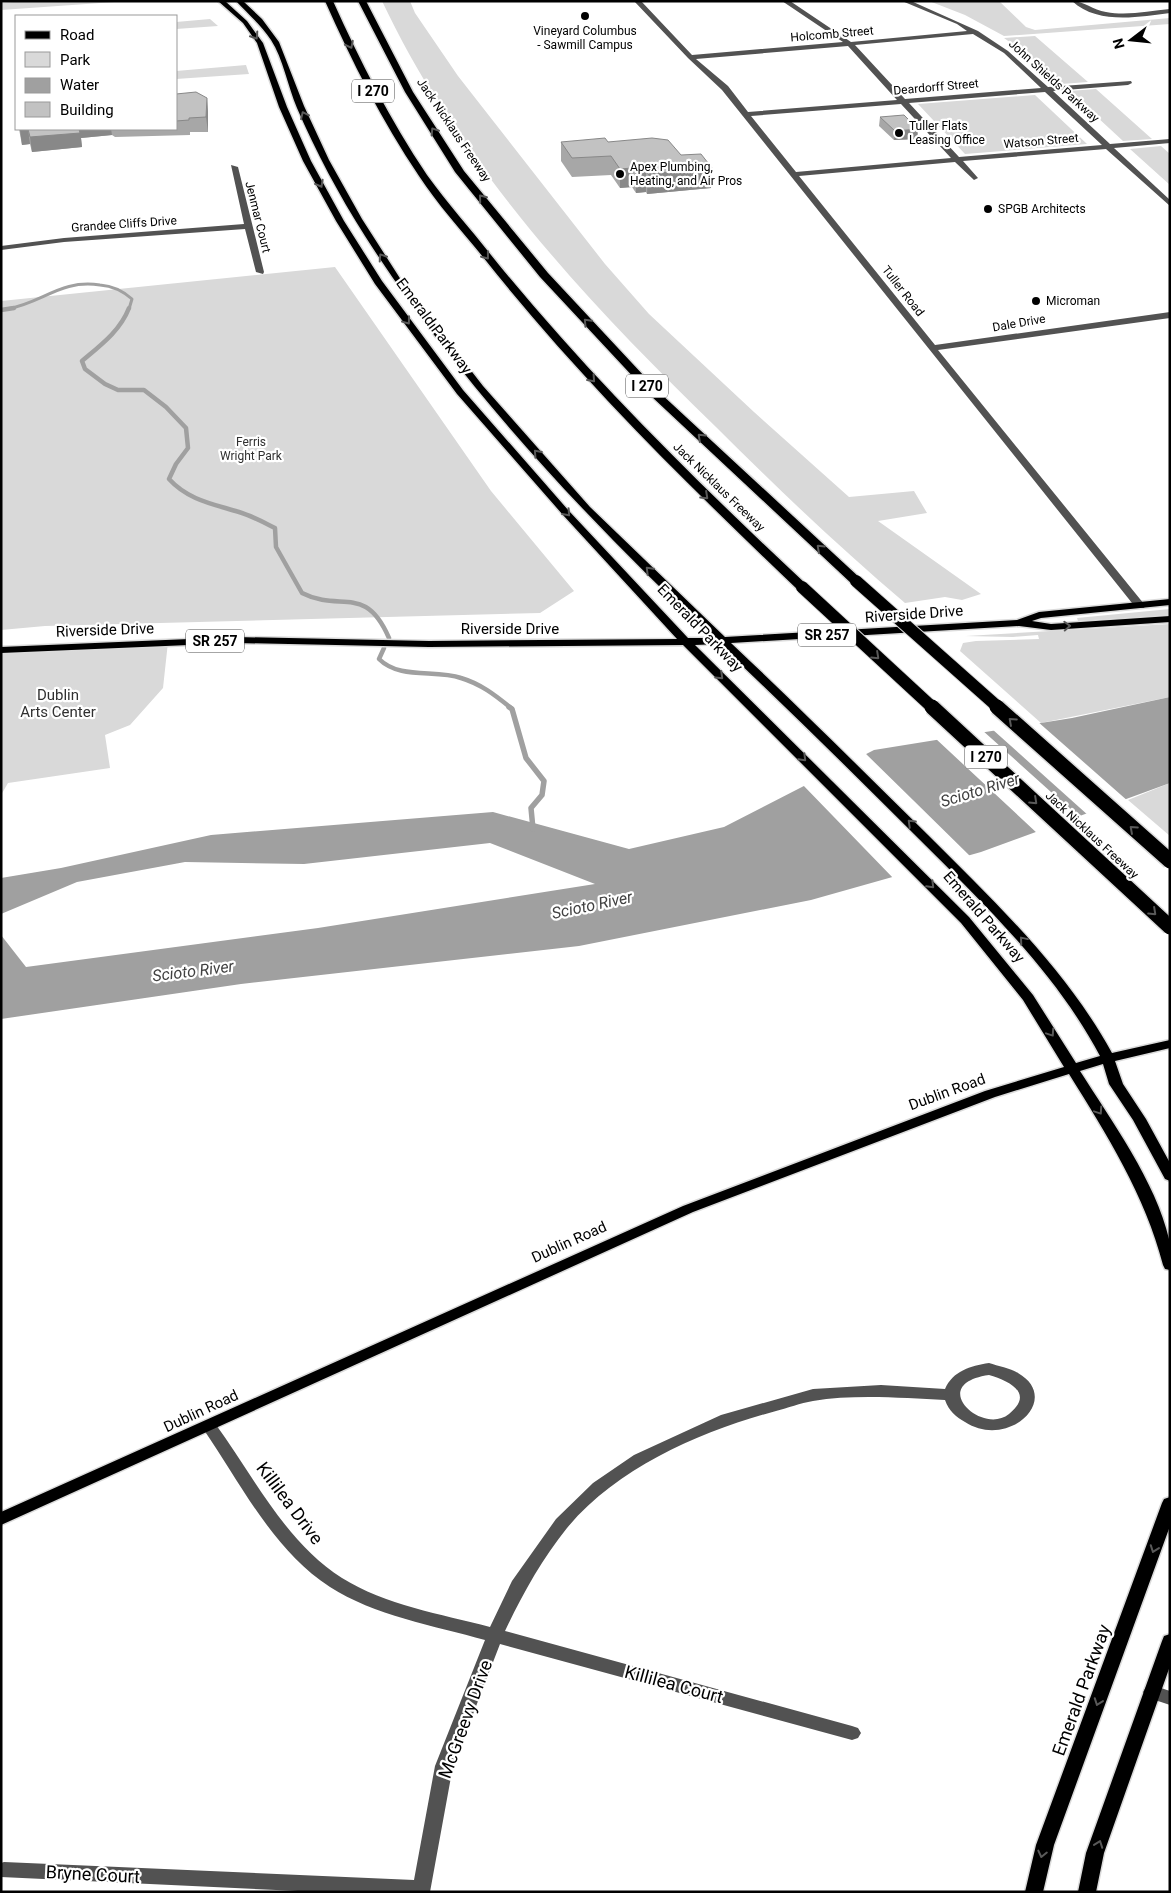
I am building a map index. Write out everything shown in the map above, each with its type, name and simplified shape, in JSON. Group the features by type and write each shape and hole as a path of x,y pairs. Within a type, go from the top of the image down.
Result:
{"highway":[{"name":"Jack Nicklaus Freeway","path":"329,1 374,93 424,176 506,281 612,401 698,490 1170,927"},
{"name":"Jack Nicklaus Freeway","path":"362,1 409,92 460,172 544,275 654,394 856,581 1170,861"}],"main road":[{"name":"Emerald Parkway","path":"221,1 245,22 260,43 283,107 307,162 340,221 378,282 460,392 566,513 686,642 934,888 970,927 1028,998 1058,1043 1125,1153 1149,1203 1168,1253 1170,1265"},
{"name":"Emerald Parkway","path":"239,1 260,20 276,42 300,106 325,160 358,219 400,284 480,388 587,509 801,715 976,887 1003,916 1065,991 1094,1032 1108,1058 1116,1084 1139,1119 1170,1176"},
{"name":"Riverside Drive","path":"1019,623 1039,615 1170,602"},
{"name":"Riverside Drive","path":"1,650 236,640 428,644 686,642 1019,623 1051,627 1170,619"},
{"name":"Dublin Road","path":"1,1519 688,1209 990,1094 1108,1058 1170,1044"},
{"name":"Emerald Parkway","path":"1034,1892 1045,1845 1170,1503"},
{"path":"1087,1892 1095,1853 1170,1641"}],"street":[{"name":"Tuller Road","path":"637,1 690,57 719,81 1140,606"},
{"path":"785,1 850,44 974,178"},
{"name":"John Shields Parkway","path":"905,1 939,14 976,32 1014,59 1169,202"},
{"path":"1075,1 1088,10 1109,14 1170,11"},
{"name":"Holcomb Street","path":"690,57 976,32"},
{"name":"Deardorff Street","path":"746,114 1128,83"},
{"name":"Watson Street","path":"795,174 1170,141"},
{"name":"Jenmar Court","path":"234,167 260,272"},
{"name":"Grandee Cliffs Drive","path":"1,248 64,240 248,226"},
{"name":"Dale Drive","path":"933,348 985,342 1094,323 1170,315"},
{"path":"988,1369 1011,1376 1026,1391 1028,1400 1026,1409 1015,1419 998,1424 985,1424 962,1413 955,1405 952,1395 953,1387 958,1379 966,1373 988,1369"},
{"name":"McGreevy Drive","path":"421,1890 444,1766 495,1635 518,1586 562,1523 599,1487 640,1459 726,1419 813,1395 881,1390 952,1395"},
{"name":"Killilea Drive","path":"210,1426 276,1524 316,1568 336,1583 385,1604 495,1635"},
{"name":"Killilea Court","path":"495,1635 852,1732"},
{"path":"1152,1692 1170,1698"},
{"name":"Bryne Court","path":"4,1870 421,1890"}],"green space":[{"path":"25,1 129,1 1,10 1,3"},
{"path":"382,1 410,1 415,13 458,76 605,264 649,314 849,497 914,491 927,513 878,521 981,594 962,600 945,597 905,603 809,517 668,380 574,281 488,175 449,120 413,62"},
{"path":"929,1 999,1 1026,27 1035,30 1170,18 1170,24 1004,36 965,15"},
{"path":"210,19 218,26 178,29 178,22"},
{"path":"1035,36 1088,82 1061,84 1029,56 1004,38"},
{"path":"246,65 249,74 178,79 178,71"},
{"path":"1096,89 1152,139 1123,141 1069,91"},
{"path":"1035,95 1087,144 965,154 918,104"},
{"path":"1161,146 1170,154 1170,185 1130,149"},
{"name":"Ferris Wright Park","path":"335,267 491,491 574,591 540,613 45,626 1,630 1,301"},
{"path":"1170,609 1170,615 1078,621 1077,618"},
{"path":"1170,624 1170,697 1041,723 960,651 963,643 976,641 1039,639 1038,635 1013,637 964,636"},
{"name":"Dublin Arts Center","path":"168,642 163,688 130,725 105,735 110,768 8,783 1,795 1,650"},
{"path":"1170,783 1170,836 1128,800"}],"water":[{"name":"Scioto River","path":"1170,697 1170,783 981,852 811,900 579,946 241,984 1,1019 1,935 26,967 318,928 595,884 490,843 304,864 185,862 77,882 1,914 1,878 61,868 211,835 493,812 629,849 724,827 874,750 1072,718"}],"pier":[{"path":"1037,721 1129,802 1089,816 992,729"},
{"path":"982,730 1081,819 1038,834 935,738"},
{"path":"864,752 971,857 894,879 802,784"}],"building":[{"path":"196,92 207,98 206,117 178,121 178,94"},
{"path":"904,115 918,129 895,131 880,117"},
{"path":"28,130 79,130 80,133 30,137"},
{"path":"605,138 608,142 652,138 668,140 681,155 701,154 712,168 648,174 646,172 636,173 632,168 620,169 611,156 572,158 561,142"}],"waterway":[{"path":"7,309 31,302 62,288 86,284 105,286 121,291 132,299 129,309"},
{"path":"1,310 14,308"},
{"path":"129,308 115,331 82,361 85,369 105,384 118,390 144,390 166,407 186,428 188,448 176,464 169,479 193,497 248,515 275,528 276,547 302,593 329,601 351,602 361,605 371,611 380,621 389,638"},
{"path":"384,648 379,659 397,670 451,675 468,680 488,690 511,708"},
{"path":"509,707 512,709 526,758 544,781 542,795 531,808 533,829"}],"place":[{"name":"Vineyard Columbus - Sawmill Campus","path":"585,16"},
{"name":"Tuller Flats Leasing Office","path":"899,133"},
{"name":"Apex Plumbing, Heating, and Air Pros","path":"620,174"},
{"name":"SPGB Architects","path":"988,209"},
{"name":"Microman","path":"1036,301"}]}
